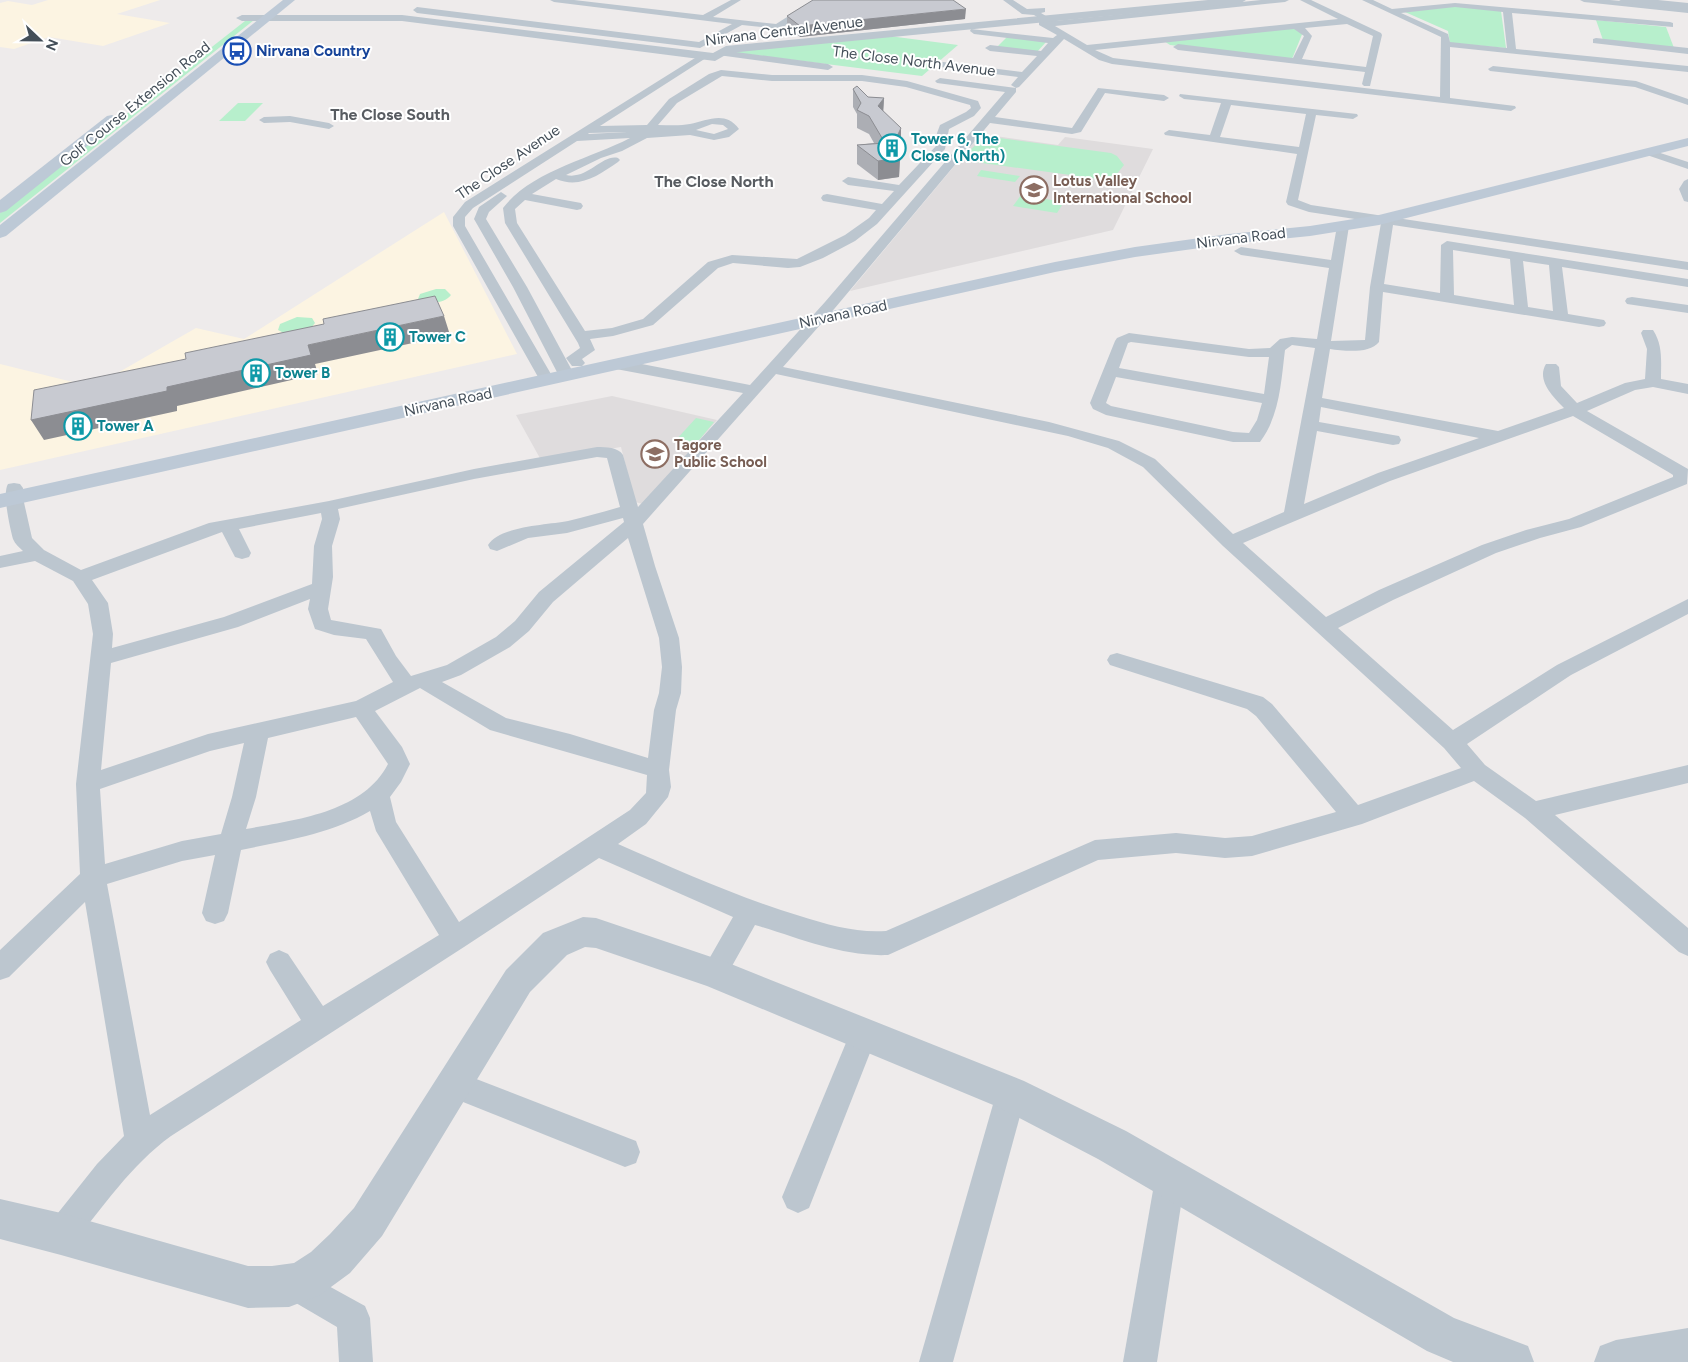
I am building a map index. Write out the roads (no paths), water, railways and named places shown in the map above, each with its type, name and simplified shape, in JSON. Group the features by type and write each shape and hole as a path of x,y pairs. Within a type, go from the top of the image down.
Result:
{"main road":[{"name":"Golf Course Extension Road","path":"0,233 290,0"},
{"path":"229,28 259,5"},
{"name":"Golf Course Extension Road","path":"0,208 125,108"},
{"name":"Nirvana Road","path":"7,494 544,376 568,368 857,298 1089,251 1207,233 1357,216 1688,134"},
{"name":"Nirvana Road","path":"568,368 616,364 1055,267 1135,252 1383,220 1688,142"}],"street":[{"path":"554,0 578,1 771,27 782,26 820,0"},
{"path":"705,18 737,0"},
{"path":"1008,0 1025,12 1039,18 1059,38"},
{"path":"1039,18 1154,0"},
{"name":"Nirvana Central Avenue","path":"1039,18 1202,0"},
{"name":"Nirvana Central Avenue","path":"244,16 405,14 712,55 734,45 1241,0"},
{"path":"1039,18 1285,0"},
{"path":"1304,0 1378,35 1366,91"},
{"path":"1366,0 1443,33 1446,38 1445,101"},
{"path":"1584,0 1688,4"},
{"path":"1624,0 1661,3 1688,10"},
{"path":"405,14 431,3"},
{"path":"638,10 652,3"},
{"path":"1661,3 1679,40"},
{"path":"1394,12 1455,5 1506,9 1592,29 1679,40"},
{"path":"1506,9 1512,51"},
{"path":"405,14 700,45 740,23"},
{"path":"1087,48 1348,20"},
{"path":"1295,26 1306,32 1308,36 1296,61"},
{"path":"1592,29 1679,40"},
{"path":"1592,29 1602,60"},
{"path":"974,31 1059,38 1087,48 1102,58 1114,75 1182,84 1366,91 1511,108"},
{"path":"982,56 1004,34"},
{"name":"The Close North Avenue","path":"1016,85 1059,38"},
{"path":"1140,43 1369,70"},
{"path":"1446,44 1688,69"},
{"path":"990,48 1043,54"},
{"name":"The Close North Avenue","path":"88,784 208,742 361,708 414,683 454,670 504,642 522,626 546,597 632,516 753,390 830,305 1012,90 712,55"},
{"name":"The Close Avenue","path":"536,168 573,138 602,130 712,55"},
{"name":"The Close Avenue","path":"544,376 459,226 459,217 463,210 536,168 712,55"},
{"path":"943,65 1025,75"},
{"path":"1493,69 1636,84 1688,102"},
{"path":"568,368 574,358 588,350 582,336 512,223 509,208 523,196 556,175 597,156 618,149 646,132 673,100 712,76 721,73 772,78 862,78 907,84 974,103 976,108 970,114 944,127 940,135 941,147 873,221 850,238 808,260 788,264 744,259 724,260 713,265 648,322 613,332 582,336"},
{"path":"1182,84 1227,101 1353,116"},
{"path":"987,119 1072,131 1077,130 1102,90 1164,98"},
{"path":"1214,139 1227,101"},
{"path":"1312,111 1292,202 1302,207 1688,266"},
{"path":"264,120 290,119 329,126"},
{"path":"588,134 693,129"},
{"path":"602,130 646,132"},
{"path":"1169,133 1303,151"},
{"path":"1648,152 1686,164"},
{"path":"556,175 567,180 582,179 620,155"},
{"path":"848,181 901,189"},
{"path":"1688,183 1685,189 1688,198"},
{"name":"The Close Avenue","path":"505,187 483,210 480,220 568,368"},
{"path":"523,196 577,206"},
{"path":"828,198 884,208"},
{"path":"463,210 483,210"},
{"path":"1278,349 1270,400 1258,434 1254,438 1233,437 1101,408 1098,403 1122,341 1129,336 1242,352 1268,353 1278,349 1285,342 1292,341 1362,347 1372,342 1383,220"},
{"path":"1293,514 1315,401 1343,226"},
{"path":"1447,298 1447,245 1688,283"},
{"path":"1241,251 1336,265"},
{"path":"1516,256 1521,310"},
{"path":"1555,262 1561,317"},
{"path":"1625,273 1634,306 1688,309"},
{"path":"1377,287 1599,324"},
{"path":"1648,333 1654,349 1653,382"},
{"path":"616,364 753,390"},
{"path":"1324,626 1386,595 1489,548 1575,523 1681,480 1683,477 1676,469 1574,410 1553,387 1551,367"},
{"path":"772,369 1091,437 1136,454 1149,463 1230,542 1452,742 1477,772 1533,811 1688,944"},
{"path":"1110,371 1270,400"},
{"path":"1230,542 1384,477 1574,410 1631,386 1653,382 1688,389"},
{"path":"1315,401 1496,436"},
{"path":"1310,426 1393,440"},
{"path":"61,1234 111,1173 140,1142 199,1099 455,938 597,846 638,817 656,797 659,787 658,770 664,710 670,693 672,667 669,638 645,566 615,455 607,452 474,474 330,506 228,525 188,535 80,577"},
{"path":"7,494 23,540 37,554 80,577 98,603 103,634 88,784 93,878 140,1142"},
{"path":"330,506 331,519 322,546 322,587 318,610 322,624 342,629 363,630 374,634 388,660 414,683 498,724 570,743 658,770"},
{"path":"497,545 524,533 632,516"},
{"path":"228,525 242,553"},
{"path":"0,562 37,554"},
{"path":"101,658 232,622 322,587"},
{"path":"1452,742 1564,670 1688,606"},
{"path":"1117,660 1255,703 1264,710 1354,817"},
{"path":"0,968 93,878 182,851 296,829 347,813 378,795 393,776 399,764 394,753 361,708"},
{"path":"215,913 230,842 244,797 258,732"},
{"path":"597,846 749,912 845,941 869,944 888,942 1095,850 1176,843 1225,848 1252,846 1354,817 1477,772"},
{"path":"1533,811 1688,774"},
{"path":"378,795 384,824 455,938"},
{"path":"714,973 749,912"},
{"path":"0,1219 61,1234 248,1287 266,1288 296,1284 322,1269 345,1250 368,1222 518,981 555,944 582,932 596,934 714,973 1011,1094 1112,1145 1442,1336 1512,1362"},
{"path":"279,962 319,1024"},
{"path":"798,1197 863,1035"},
{"path":"453,1084 625,1152"},
{"path":"936,1362 1011,1094"},
{"path":"1140,1362 1170,1179"},
{"path":"296,1284 353,1318 356,1362"},
{"path":"1616,1362 1688,1350"}],"place":[{"name":"Nirvana Country","path":"237,51"},
{"name":"Tower 6, The Close (North)","path":"892,148"},
{"name":"Lotus Valley International School","path":"1034,190"},
{"name":"Tower C","path":"390,337"},
{"name":"Tower B","path":"256,373"},
{"name":"Tower A","path":"78,426"},
{"name":"Tagore Public School","path":"655,454"}],"district":[{"name":"The Close South","path":"390,114"},
{"name":"The Close North","path":"714,181"}]}
